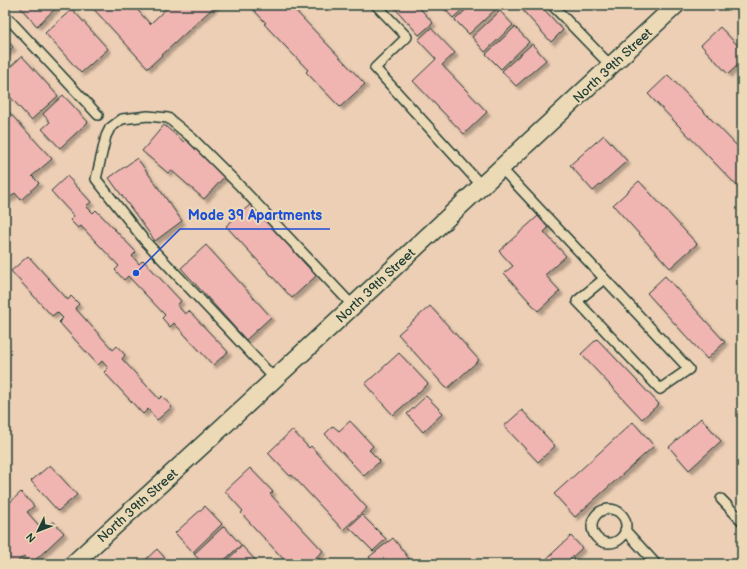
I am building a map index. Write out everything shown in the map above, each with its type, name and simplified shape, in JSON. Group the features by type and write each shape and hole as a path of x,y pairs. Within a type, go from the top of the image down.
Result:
{"street":[{"name":"North 39th Street","path":"73,564 275,379 676,5"}],"lane":[{"path":"376,5 407,37 375,68 482,186"},
{"path":"552,5 611,66"},
{"path":"5,15 98,115"},
{"path":"275,379 145,240 96,179 106,136 110,128 122,119 148,116 168,118 192,138 233,179 353,306"},
{"path":"501,168 689,369 660,389 577,301 604,279"},
{"path":"721,499 742,522"},
{"path":"625,530 656,564"}],"building":[{"path":"18,5 59,5 37,26"},
{"path":"90,5 133,5 150,24 170,5 216,5 148,68"},
{"path":"249,5 293,5 292,7 365,84 340,107 306,72 308,70 264,24 266,23"},
{"path":"392,5 417,5 433,23 419,35"},
{"path":"441,5 467,5 453,18"},
{"path":"471,5 495,5 497,8 469,34 455,20"},
{"path":"518,5 540,5 563,30 551,42"},
{"path":"72,9 108,49 81,73 45,33"},
{"path":"500,11 513,25 485,52 472,37"},
{"path":"515,27 529,42 501,69 486,54"},
{"path":"720,27 742,50 742,71 737,66 728,74 701,45"},
{"path":"431,28 455,53 442,65 487,112 464,134 413,81 436,59 418,40"},
{"path":"5,38 13,47 5,54"},
{"path":"532,44 546,60 516,86 502,71"},
{"path":"22,56 58,96 31,120 5,91 5,72"},
{"path":"668,75 742,151 742,191 648,94"},
{"path":"63,95 88,122 60,148 42,129 50,122 43,114"},
{"path":"5,108 52,159 32,176 39,183 21,200 15,193 5,202 5,158 7,156 5,154"},
{"path":"164,125 184,142 186,140 226,175 204,199 171,170 168,173 142,151"},
{"path":"604,135 627,161 593,191 570,165"},
{"path":"137,158 182,221 155,241 109,178"},
{"path":"67,176 91,202 86,206 93,213 96,210 136,252 132,256 139,264 143,260 181,301 177,305 185,314 189,311 228,352 213,365 174,323 170,327 162,318 165,315 128,276 124,280 115,270 119,266 81,226 78,228 70,220 74,216 51,191"},
{"path":"639,181 697,244 670,268 613,205"},
{"path":"251,204 316,276 292,298 226,226"},
{"path":"538,216 548,228 544,232 566,256 545,275 560,291 538,311 504,273 513,266 499,251"},
{"path":"206,245 271,317 246,340 181,268"},
{"path":"28,256 68,300 71,296 79,304 75,308 113,350 117,346 125,355 122,359 159,399 162,396 172,407 157,420 148,409 143,414 104,372 108,368 102,361 98,365 59,322 63,318 57,312 52,316 11,271"},
{"path":"665,276 725,342 707,359 647,293"},
{"path":"430,306 479,360 447,389 398,334"},
{"path":"597,339 659,404 642,419 581,354"},
{"path":"399,353 428,384 393,415 365,384"},
{"path":"426,396 443,413 423,432 407,414"},
{"path":"522,410 555,446 538,462 504,426"},
{"path":"701,418 721,441 689,470 669,447"},
{"path":"350,421 373,446 369,450 380,461 364,476 325,434 333,426 339,431"},
{"path":"633,422 654,446 575,517 554,494"},
{"path":"292,430 309,448 311,446 367,508 343,530 292,475 290,476 268,453"},
{"path":"50,465 77,495 58,511 31,481"},
{"path":"250,468 273,492 270,494 323,551 308,564 288,564 241,513 243,511 225,491"},
{"path":"21,492 34,506 27,512 43,530 53,521 64,533 31,564 24,556 15,564 5,564 5,507"},
{"path":"205,506 222,524 193,552 175,533"},
{"path":"362,515 386,539 373,551 349,527"},
{"path":"224,526 241,545 220,564 203,564 194,554"},
{"path":"571,536 582,548 565,564 541,564"},
{"path":"393,538 413,564 374,564 369,557"},
{"path":"242,546 259,564 223,564"},
{"path":"157,549 170,564 141,564"},
{"path":"317,557 324,564 309,564"}],"place":[{"name":"Mode 39 Apartments","path":"136,273"}]}
